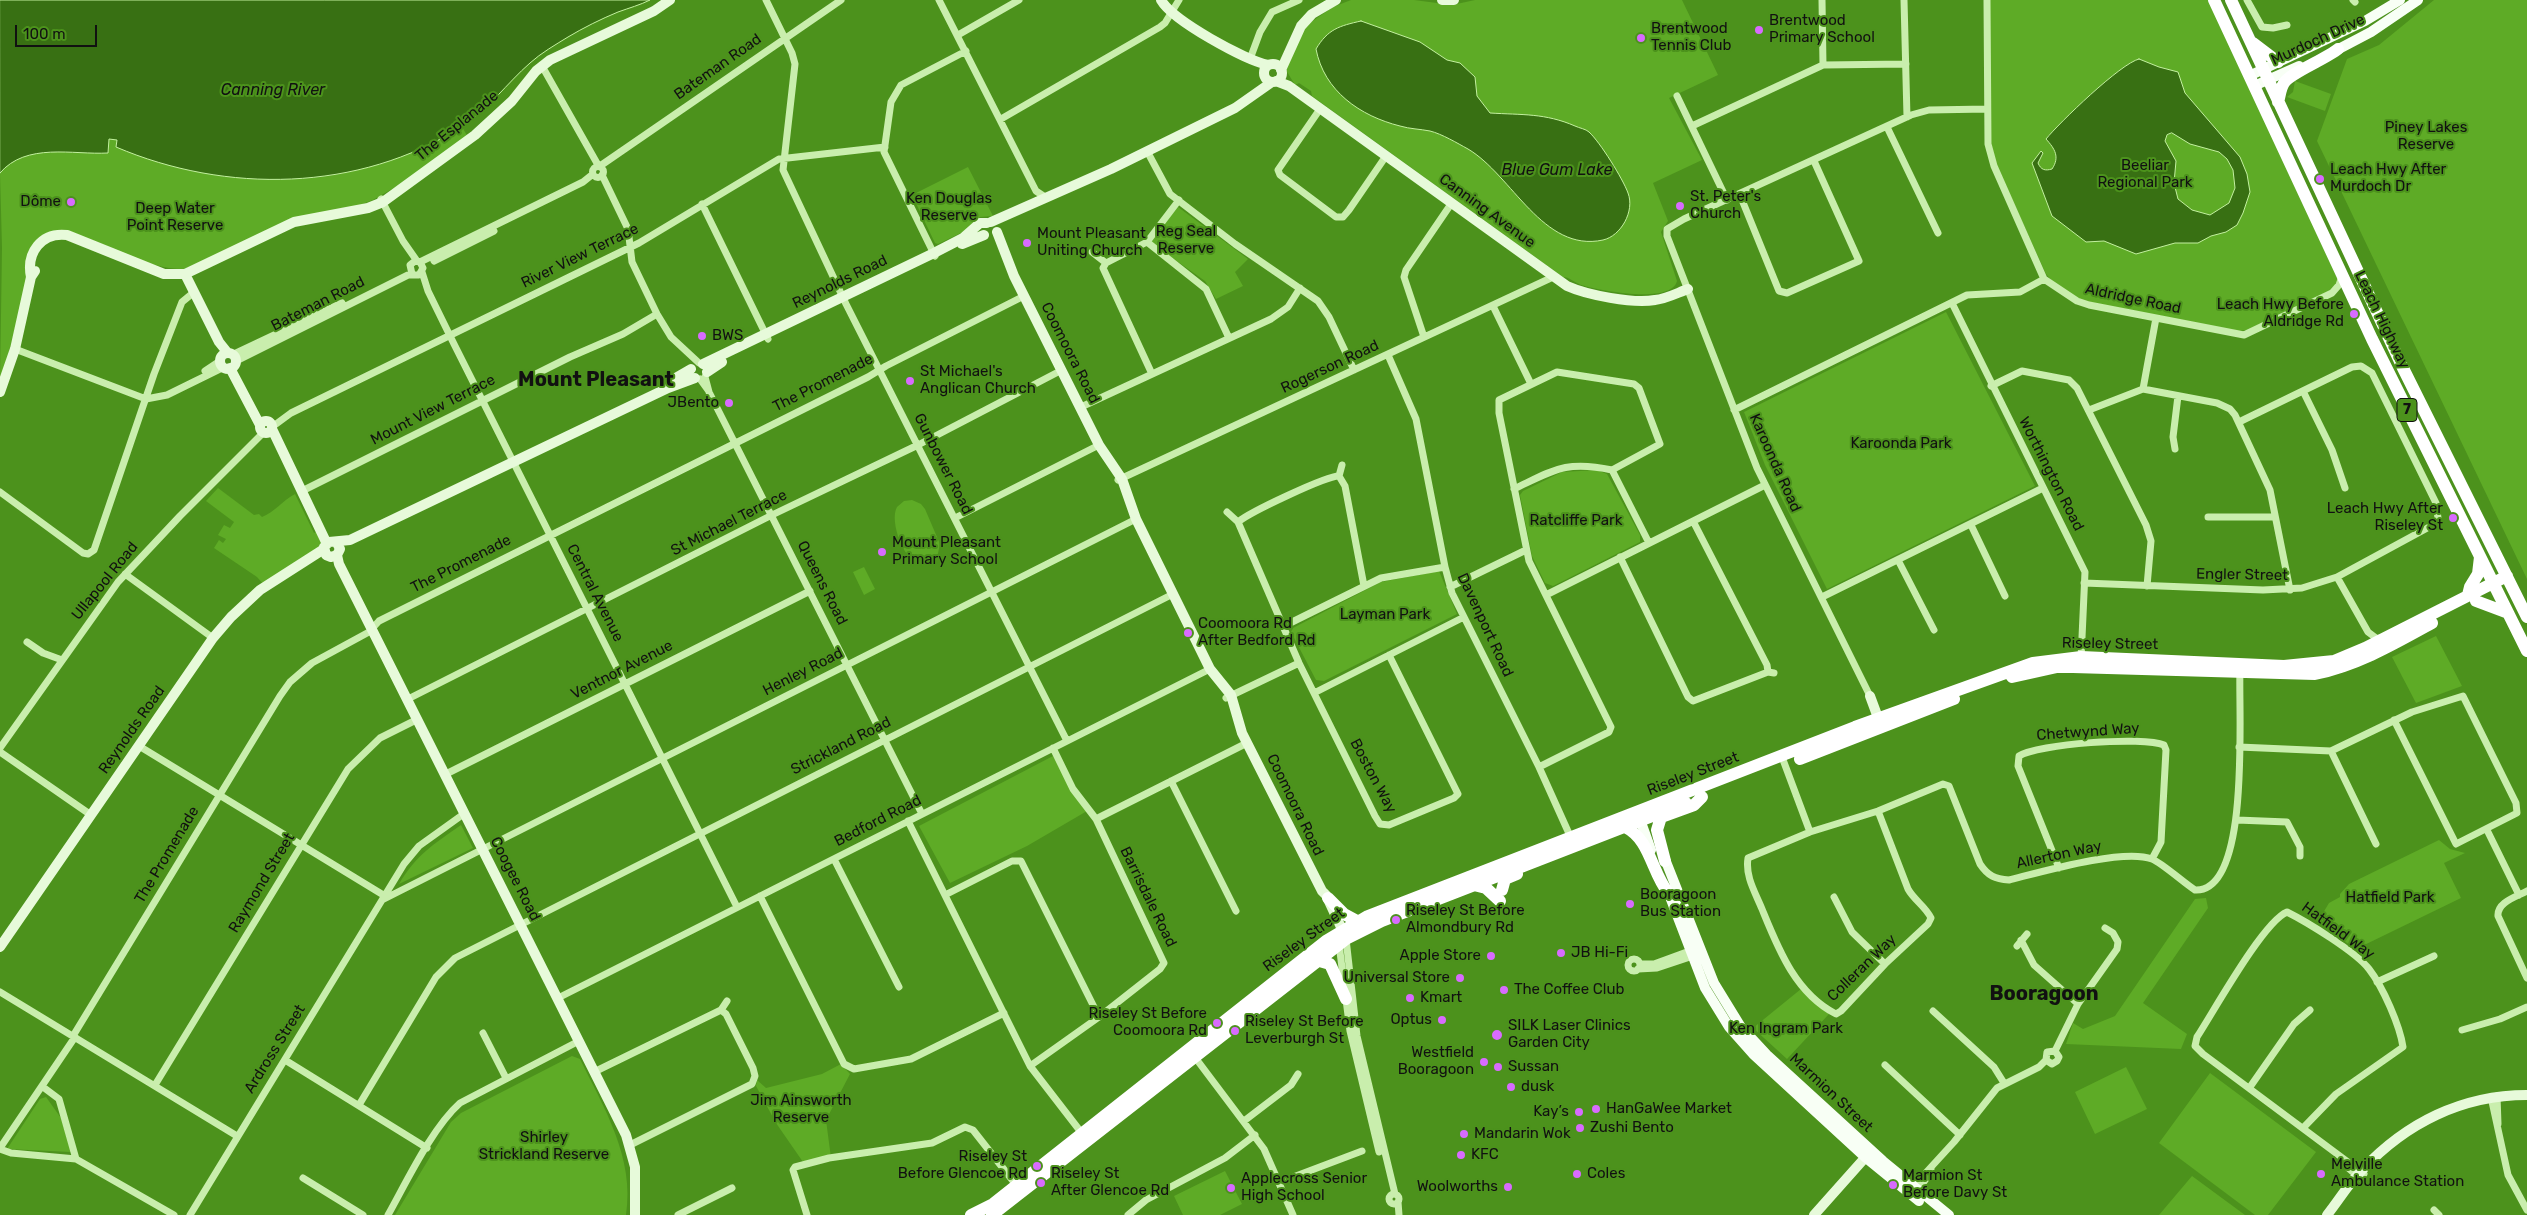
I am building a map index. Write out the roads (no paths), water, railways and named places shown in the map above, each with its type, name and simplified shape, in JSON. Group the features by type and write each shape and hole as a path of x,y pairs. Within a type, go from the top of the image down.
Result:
{"highway":[{"name":"Leach Highway","path":"2214,0 2342,276 2527,651"},
{"name":"Leach Highway","path":"2231,0 2392,346 2527,617"},
{"path":"2249,40 2278,62"},
{"path":"2278,102 2281,89 2288,78 2326,58 2338,49"},
{"path":"2480,557 2478,574 2470,587 2472,598 2508,613"},
{"name":"Riseley Street","path":"2240,669 2310,665 2334,661 2508,580"},
{"name":"Riseley Street","path":"1084,1137 1194,1056 1316,960 1358,921 1571,838 1702,797 1880,718 2033,662 2081,662 2240,669 2298,675 2315,674 2345,667 2378,652 2472,598"},
{"name":"Riseley Street","path":"992,1215 1019,1190 1084,1137 1341,937 1625,827 1643,815 1783,761 1912,716 1999,681 2081,662"},
{"path":"1665,861 1657,830 1661,817 1694,805 1702,797"},
{"path":"1625,827 1635,832 1641,839 1660,883 1669,894"},
{"path":"1474,885 1486,888 1501,896 1505,879 1521,872 1526,865"},
{"path":"1325,894 1344,914 1358,921"},
{"path":"1316,960 1330,964 1346,999"},
{"name":"Riseley Street","path":"971,1215 1019,1190"}],"main road":[{"name":"Murdoch Drive","path":"2266,75 2278,62 2365,21 2400,0"},
{"name":"Murdoch Drive","path":"2252,81 2338,49 2386,23 2418,0"},
{"name":"Marmion Street","path":"1643,815 1665,861 1696,952 1708,994 1729,1028 1753,1054 1938,1215"},
{"name":"Marmion Street","path":"1643,815 1669,894 1696,952"},
{"name":"Marmion Street","path":"1913,1192 1949,1215"}],"street":[{"name":"The Esplanade","path":"0,392 15,349 31,277 31,260 43,238 55,234 67,235 164,274 184,274 290,224 368,208 428,170 475,135 512,101 543,68 561,57 654,11 670,0"},
{"name":"Gunbower Road","path":"766,0 785,38 795,64 783,170 880,371 1066,741"},
{"name":"Bateman Road","path":"147,397 188,381 352,298 416,268 598,172 613,159 841,0"},
{"path":"939,0 1001,120 1035,196"},
{"path":"958,35 1019,0"},
{"name":"Canning Avenue","path":"1161,0 1171,13 1272,73 1553,278 1575,290 1636,300 1654,301 1688,289"},
{"path":"1001,120 1160,27 1179,0"},
{"path":"1253,61 1260,32 1272,12 1299,0"},
{"path":"1272,73 1278,58 1299,22 1311,9 1325,0"},
{"path":"1272,73 1301,26 1312,14 1336,0"},
{"path":"1442,0 1454,0"},
{"path":"1822,0 1823,65"},
{"path":"1904,0 1907,117"},
{"path":"1734,410 1967,295 2020,292 2044,280 1991,158 1988,144 1987,0"},
{"path":"2247,0 2262,27 2273,28 2288,25"},
{"path":"934,255 886,156 885,147 891,102 897,89 966,51"},
{"path":"1692,126 1823,65 1906,64"},
{"name":"Queens Road","path":"543,68 586,145 628,229 632,262 657,314 671,337 699,371 922,814"},
{"name":"Reynolds Road","path":"0,946 213,638 231,617 260,590 290,570 315,557 667,386 716,365 767,337 934,255 1027,214 1073,187 1235,108 1260,90 1272,73"},
{"path":"1677,96 1727,200 1907,117 1929,110 1987,109"},
{"path":"1320,109 1278,170 1280,175 1336,217 1343,216 1349,210 1386,156"},
{"path":"1887,127 1938,233"},
{"name":"River View Terrace","path":"266,427 291,413 658,234 702,204 783,158 885,147"},
{"path":"1147,151 1164,185 1179,200 1256,260 1300,288 1324,308 1354,370"},
{"path":"1740,195 1779,291 1787,293 1861,261 1814,161"},
{"name":"Reynolds Road","path":"991,230 1035,196 1045,197 1073,187"},
{"name":"Central Avenue","path":"382,200 737,907"},
{"path":"1152,374 1103,268 1106,263 1148,242 1179,200"},
{"name":"Karoonda Road","path":"1727,200 1672,225 1667,229 1667,236 1734,410 1765,484 1870,696 1882,713 1880,718"},
{"path":"702,204 767,337"},
{"path":"1424,337 1404,277 1451,204"},
{"name":"Coomoora Road","path":"991,230 1081,408 1099,445 1104,462 1120,480 1123,499 1136,519 1210,669 1228,697 1242,733 1325,894 1341,937"},
{"path":"1148,242 1206,289 1230,338"},
{"path":"1092,252 1106,263"},
{"name":"Coogee Road","path":"184,274 253,411 280,446 446,774 630,1145 636,1178 635,1215"},
{"name":"Aldridge Road","path":"2044,280 2077,301 2244,335 2332,293 2339,285 2342,276"},
{"name":"Rogerson Road","path":"1120,480 1553,278"},
{"path":"1081,408 1283,312 1300,288"},
{"path":"0,492 83,553 88,554 94,550 154,374 182,302 193,293"},
{"name":"The Promenade","path":"0,1148 43,1087 280,696 290,682 312,663 369,632 379,621 880,371 886,366 1024,296"},
{"name":"Worthington Road","path":"1952,303 1991,386 2085,572 2081,662"},
{"path":"1492,306 1531,384"},
{"name":"Mount View Terrace","path":"302,491 570,356 622,334 657,314"},
{"path":"2143,389 2156,318"},
{"name":"Bateman Road","path":"15,349 147,397 167,395 228,361"},
{"name":"Davenport Road","path":"1388,355 1416,419 1444,567 1450,587 1539,767 1571,838"},
{"name":"Engler Street","path":"2084,583 2290,590 2314,586 2337,576 2431,526 2439,514 2436,503 2370,370 2361,366 2352,367 2303,391"},
{"name":"St Michael Terrace","path":"408,699 772,515 918,445 1062,370"},
{"path":"1991,386 2022,371 2069,380 2077,388 2146,525 2150,541 2147,586"},
{"path":"1514,489 1553,471 1574,464 1612,470 1664,445 1641,392 1634,384 1557,372 1505,396 1497,404 1526,550 1546,595 1614,728 1539,767"},
{"path":"154,374 153,384 158,393"},
{"path":"2088,410 2143,389 2224,406 2230,409 2239,422 2266,477 2290,590"},
{"path":"2239,422 2303,391 2332,450 2345,488"},
{"path":"2175,449 2173,437 2178,396"},
{"name":"Ullapool Road","path":"0,748 125,574 250,446 266,427"},
{"path":"955,518 1099,445"},
{"path":"1339,476 1342,465"},
{"path":"1612,470 1649,542"},
{"path":"1227,512 1238,522 1318,482 1333,476 1339,476 1343,479 1364,586"},
{"path":"1546,595 1765,484"},
{"path":"1822,598 2043,488"},
{"path":"2208,517 2275,517"},
{"name":"Henley Road","path":"484,850 847,664 1136,519"},
{"path":"1620,558 1692,704 1771,673 1693,521"},
{"name":"Boston Way","path":"1238,522 1299,663 1380,824 1389,825 1454,798 1458,794 1389,655"},
{"path":"1970,525 2005,596"},
{"path":"1450,587 1526,550"},
{"path":"1898,560 1934,630"},
{"path":"1284,626 1381,578 1444,567"},
{"path":"125,574 213,638"},
{"path":"2337,576 2368,637 2367,644 2363,649"},
{"name":"Ventnor Avenue","path":"446,774 810,591"},
{"name":"Strickland Road","path":"359,1105 443,968 455,958 520,923 1173,594"},
{"path":"1314,693 1464,617"},
{"path":"2363,625 2376,638 2382,639"},
{"path":"27,642 43,653 62,660"},
{"path":"1228,697 1299,663"},
{"name":"Bedford Road","path":"558,998 1210,669"},
{"path":"2152,859 2195,890 2202,891 2210,887 2225,866 2233,846 2237,820 2240,669"},
{"path":"2239,748 2331,751 2394,720 2431,705 2463,696 2517,807 2514,816 2456,844 2394,720"},
{"path":"1870,731 1880,718 1887,721 1905,714 1912,716"},
{"name":"Raymond Street","path":"155,1085 348,768 380,738 418,719"},
{"name":"Chetwynd Way","path":"2059,868 2018,766 2019,756 2027,751 2078,744 2147,741 2164,745 2166,750 2161,842 2152,859"},
{"path":"1096,819 1247,743"},
{"path":"139,746 302,844 384,897 484,850"},
{"name":"Barrisdale Road","path":"1030,1066 1099,1017 1160,969 1164,963 1096,819 1073,789 1053,748"},
{"path":"2331,751 2376,844"},
{"path":"0,752 91,815"},
{"path":"1783,761 1810,832"},
{"path":"1171,781 1236,911"},
{"name":"Allerton Way","path":"1748,858 1810,832 1878,811 1942,784 1949,786 1980,864 1985,871 1996,879 2009,880 2059,868 2123,857 2152,859"},
{"name":"Colleran Way","path":"1748,858 1747,873 1780,952 1792,972 1807,990 1830,1011 1836,1014 1928,924 1931,918 1928,912 1913,899 1908,889 1878,811"},
{"name":"Ardross Street","path":"190,1215 404,864 419,846 464,813"},
{"path":"2237,820 2287,822 2300,847 2300,856"},
{"path":"908,821 1030,1066 1084,1137"},
{"path":"2487,830 2519,895"},
{"path":"834,858 899,987"},
{"path":"945,895 1012,861 1021,861 1099,1017"},
{"path":"2527,892 2501,905 2498,910 2498,916 2527,978"},
{"path":"760,896 848,1068 854,1069 906,1061 1004,1012"},
{"path":"1834,897 1852,932 1885,964"},
{"name":"Hatfield Way","path":"2303,1128 2336,1094 2403,1047 2401,1037 2377,982 2368,968 2356,957 2287,912 2281,914 2257,944 2197,1037 2195,1046 2203,1054 2303,1128 2361,1175"},
{"path":"2055,1051 2078,1004 2116,949 2118,942 2113,933 2105,928"},
{"path":"2026,934 2019,943 2034,965 2078,1004"},
{"path":"1341,937 1350,1031 1368,1113 1393,1195"},
{"path":"1341,937 1357,1036 1393,1195 1389,1201 1395,1203 1398,1215"},
{"path":"1639,967 1657,968 1696,952"},
{"path":"2377,982 2434,956"},
{"path":"0,992 237,1136"},
{"path":"594,1072 721,1010 728,1001"},
{"path":"2462,1030 2500,1019 2527,1007"},
{"path":"630,1145 752,1084 755,1080 753,1068 726,1014 721,1010"},
{"path":"2250,1088 2294,1024 2310,1010"},
{"path":"1933,1011 1994,1067 2004,1083"},
{"path":"483,1034 506,1078"},
{"path":"388,1215 427,1148 451,1112 460,1103 579,1041"},
{"path":"2046,1060 2052,1064 2057,1062 2059,1056 2055,1051"},
{"path":"1913,1192 1997,1088 2039,1067 2046,1060 2047,1052 2055,1051"},
{"path":"1194,1056 1264,1149 1293,1215"},
{"path":"285,1060 427,1148"},
{"path":"1884,1065 1960,1135"},
{"path":"1244,1121 1291,1085 1298,1074"},
{"path":"43,1087 59,1099 76,1159"},
{"path":"2327,1215 2361,1175 2390,1149 2414,1132 2447,1114 2494,1099 2527,1095"},
{"path":"2494,1099 2527,1100"},
{"path":"2494,1099 2508,1175 2526,1208"},
{"path":"806,1215 793,1170 795,1167 829,1158 932,1143 965,1127 973,1130 1019,1190"},
{"path":"1128,1215 1146,1200 1225,1158 1255,1135"},
{"path":"0,1148 11,1153 76,1159 174,1215"},
{"path":"1280,1182 1362,1151"},
{"path":"1814,1215 1837,1190 1843,1189 1871,1156"},
{"path":"2334,1215 2361,1175"},
{"path":"303,1178 362,1215"},
{"path":"678,1215 732,1188"}],"water":[{"name":"Canning River","path":"0,0 650,0 599,21 548,49 530,63 489,105 471,120 421,148 380,164 336,174 292,179 247,178 202,173 158,162 116,147 117,140 109,139 108,153 51,152 36,154 23,157 11,163 0,173"},
{"name":"Blue Gum Lake","path":"1361,21 1420,42 1447,60 1460,63 1475,77 1477,96 1490,113 1554,119 1588,131 1611,161 1628,193 1630,207 1621,228 1610,238 1603,240 1582,241 1563,235 1546,224 1484,161 1468,149 1435,132 1385,122 1371,116 1346,100 1327,77 1320,64 1316,49 1320,42 1335,29"},
{"path":"2139,59 2178,72 2185,93 2240,157 2247,174 2250,192 2237,225 2226,232 2211,236 2198,243 2175,243 2136,254 2104,241 2086,242 2052,216 2032,163 2041,151 2043,153 2038,163 2040,167 2047,170 2052,169 2056,157 2052,146 2046,139 2063,120 2105,82 2130,63","holes":["2172,133 2190,144 2219,152 2227,159 2233,170 2235,188 2229,203 2210,215 2192,210 2178,199 2174,183 2176,161 2165,141 2167,135"]}],"place":[{"name":"Brentwood Primary School","path":"1759,30"},
{"name":"Brentwood Tennis Club","path":"1641,38"},
{"name":"Leach Hwy After Murdoch Dr","path":"2320,179"},
{"name":"Dôme","path":"71,202"},
{"name":"St. Peter's Church","path":"1680,206"},
{"name":"Mount Pleasant Uniting Church","path":"1027,243"},
{"name":"Leach Hwy Before Aldridge Rd","path":"2354,314"},
{"name":"BWS","path":"702,336"},
{"name":"St Michael's Anglican Church","path":"910,381"},
{"name":"JBento","path":"729,403"},
{"name":"Leach Hwy After Riseley St","path":"2453,518"},
{"name":"Mount Pleasant Primary School","path":"882,552"},
{"name":"Coomoora Rd After Bedford Rd","path":"1188,633"},
{"name":"Booragoon Bus Station","path":"1630,904"},
{"name":"Riseley St Before Almondbury Rd","path":"1396,920"},
{"name":"JB Hi-Fi","path":"1561,953"},
{"name":"Apple Store","path":"1491,956"},
{"name":"Universal Store","path":"1460,978"},
{"name":"The Coffee Club","path":"1504,990"},
{"name":"Kmart","path":"1410,998"},
{"name":"Optus","path":"1442,1020"},
{"name":"Riseley St Before Coomoora Rd","path":"1217,1023"},
{"name":"Riseley St Before Leverburgh St","path":"1235,1031"},
{"name":"SILK Laser Clinics Garden City","path":"1497,1035"},
{"name":"Westfield Booragoon","path":"1484,1062"},
{"name":"Sussan","path":"1498,1067"},
{"name":"dusk","path":"1511,1087"},
{"name":"HanGaWee Market","path":"1596,1109"},
{"name":"Kay’s","path":"1579,1112"},
{"name":"Zushi Bento","path":"1580,1128"},
{"name":"Mandarin Wok","path":"1464,1134"},
{"name":"KFC","path":"1461,1155"},
{"name":"Riseley St Before Glencoe Rd","path":"1037,1166"},
{"name":"Coles","path":"1577,1174"},
{"name":"Melville Ambulance Station","path":"2321,1174"},
{"name":"Riseley St After Glencoe Rd","path":"1041,1183"},
{"name":"Marmion St Before Davy St","path":"1893,1185"},
{"name":"Woolworths","path":"1508,1187"},
{"name":"Applecross Senior High School","path":"1231,1188"}],"district":[{"name":"Mount Pleasant","path":"596,380"},
{"name":"Booragoon","path":"2044,994"}],"park label":[{"name":"Piney Lakes Reserve","path":"2426,136"},
{"name":"Beeliar Regional Park","path":"2145,174"},
{"name":"Ken Douglas Reserve","path":"949,208"},
{"name":"Deep Water Point Reserve","path":"175,218"},
{"name":"Reg Seal Reserve","path":"1186,240"},
{"name":"Karoonda Park","path":"1901,444"},
{"name":"Ratcliffe Park","path":"1576,521"},
{"name":"Layman Park","path":"1385,615"},
{"name":"Hatfield Park","path":"2390,898"},
{"name":"Ken Ingram Park","path":"1786,1029"},
{"name":"Jim Ainsworth Reserve","path":"801,1110"},
{"name":"Shirley Strickland Reserve","path":"544,1146"}]}
